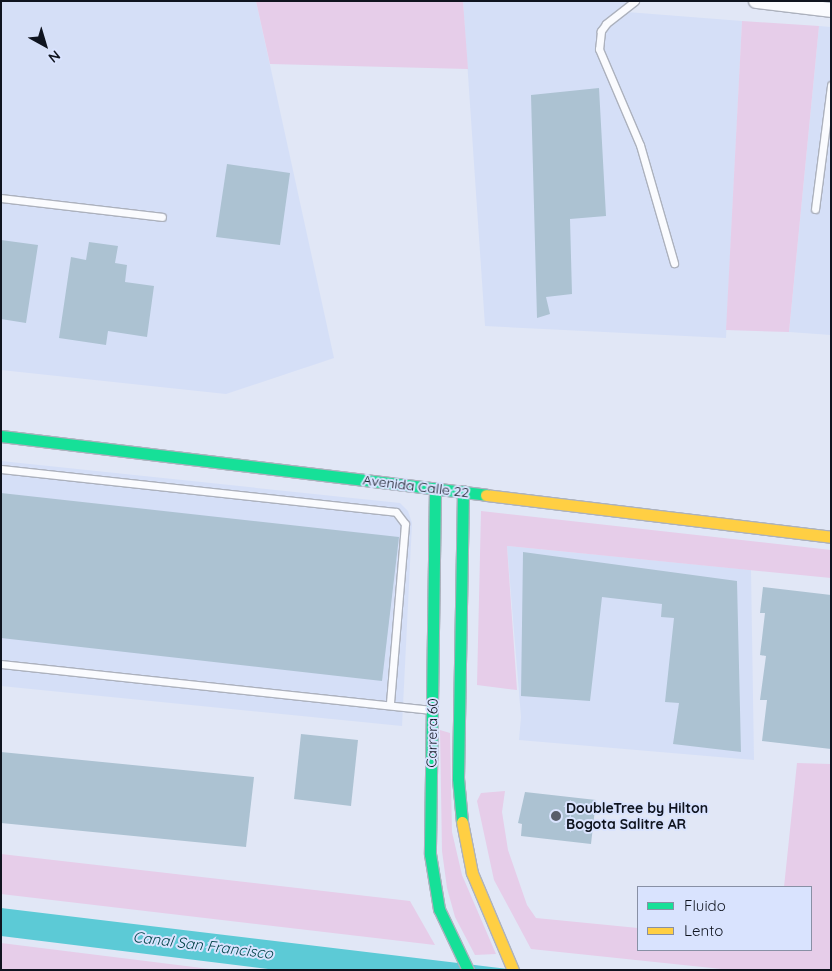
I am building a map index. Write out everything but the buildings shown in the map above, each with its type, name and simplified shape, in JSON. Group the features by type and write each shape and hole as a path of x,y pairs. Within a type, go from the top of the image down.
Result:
{"street":[{"path":"756,1 831,10"},
{"name":"Avenida Calle 22","path":"1,436 463,491 831,538"},
{"name":"Carrera 60","path":"435,488 445,711 458,778 463,838 472,873 514,970"},
{"name":"Carrera 60","path":"463,491 431,862 439,909 468,970"}],"lane":[{"path":"636,1 606,24 601,31 600,50 640,146 674,263"},
{"path":"815,209 831,85"},
{"path":"1,198 162,217"},
{"path":"1,469 396,512 405,524 390,704"},
{"path":"1,664 445,711"}],"shaded area":[{"path":"1,1 256,1 334,358 226,394 1,370"},
{"path":"256,1 463,1 468,69 270,64"},
{"path":"463,1 627,1 627,12 742,21 726,338 485,326"},
{"path":"742,21 819,26 789,332 726,330"},
{"path":"819,26 831,27 831,335 789,332"},
{"path":"1,461 400,503 408,511 412,523 402,726 1,686"},
{"path":"481,511 831,550 831,578 507,546 517,690 477,685"},
{"path":"507,546 751,570 754,760 519,740 521,717"},
{"path":"440,730 450,733 452,832 462,875 496,954 475,955 455,917 447,888 442,851"},
{"path":"797,763 831,764 831,970 731,970 531,949 494,880 477,801 481,793 505,791 502,812 508,850 527,905 536,918 637,928 637,951 812,951 812,886 784,886"},
{"path":"1,854 410,901 435,945 1,894"},
{"path":"1,943 218,970 1,970"}],"water":[{"name":"Canal San Francisco","path":"1,908 517,970 276,970 1,936"}],"traffic: fast":[{"path":"1,436 486,495"},
{"path":"435,488 430,854 439,909 468,970"},
{"path":"462,822 458,778 463,491"}],"traffic: slow":[{"path":"486,495 831,537"},
{"path":"462,822 472,873 513,970"}],"place":[{"name":"DoubleTree by Hilton Bogota Salitre AR","path":"556,816"}]}
